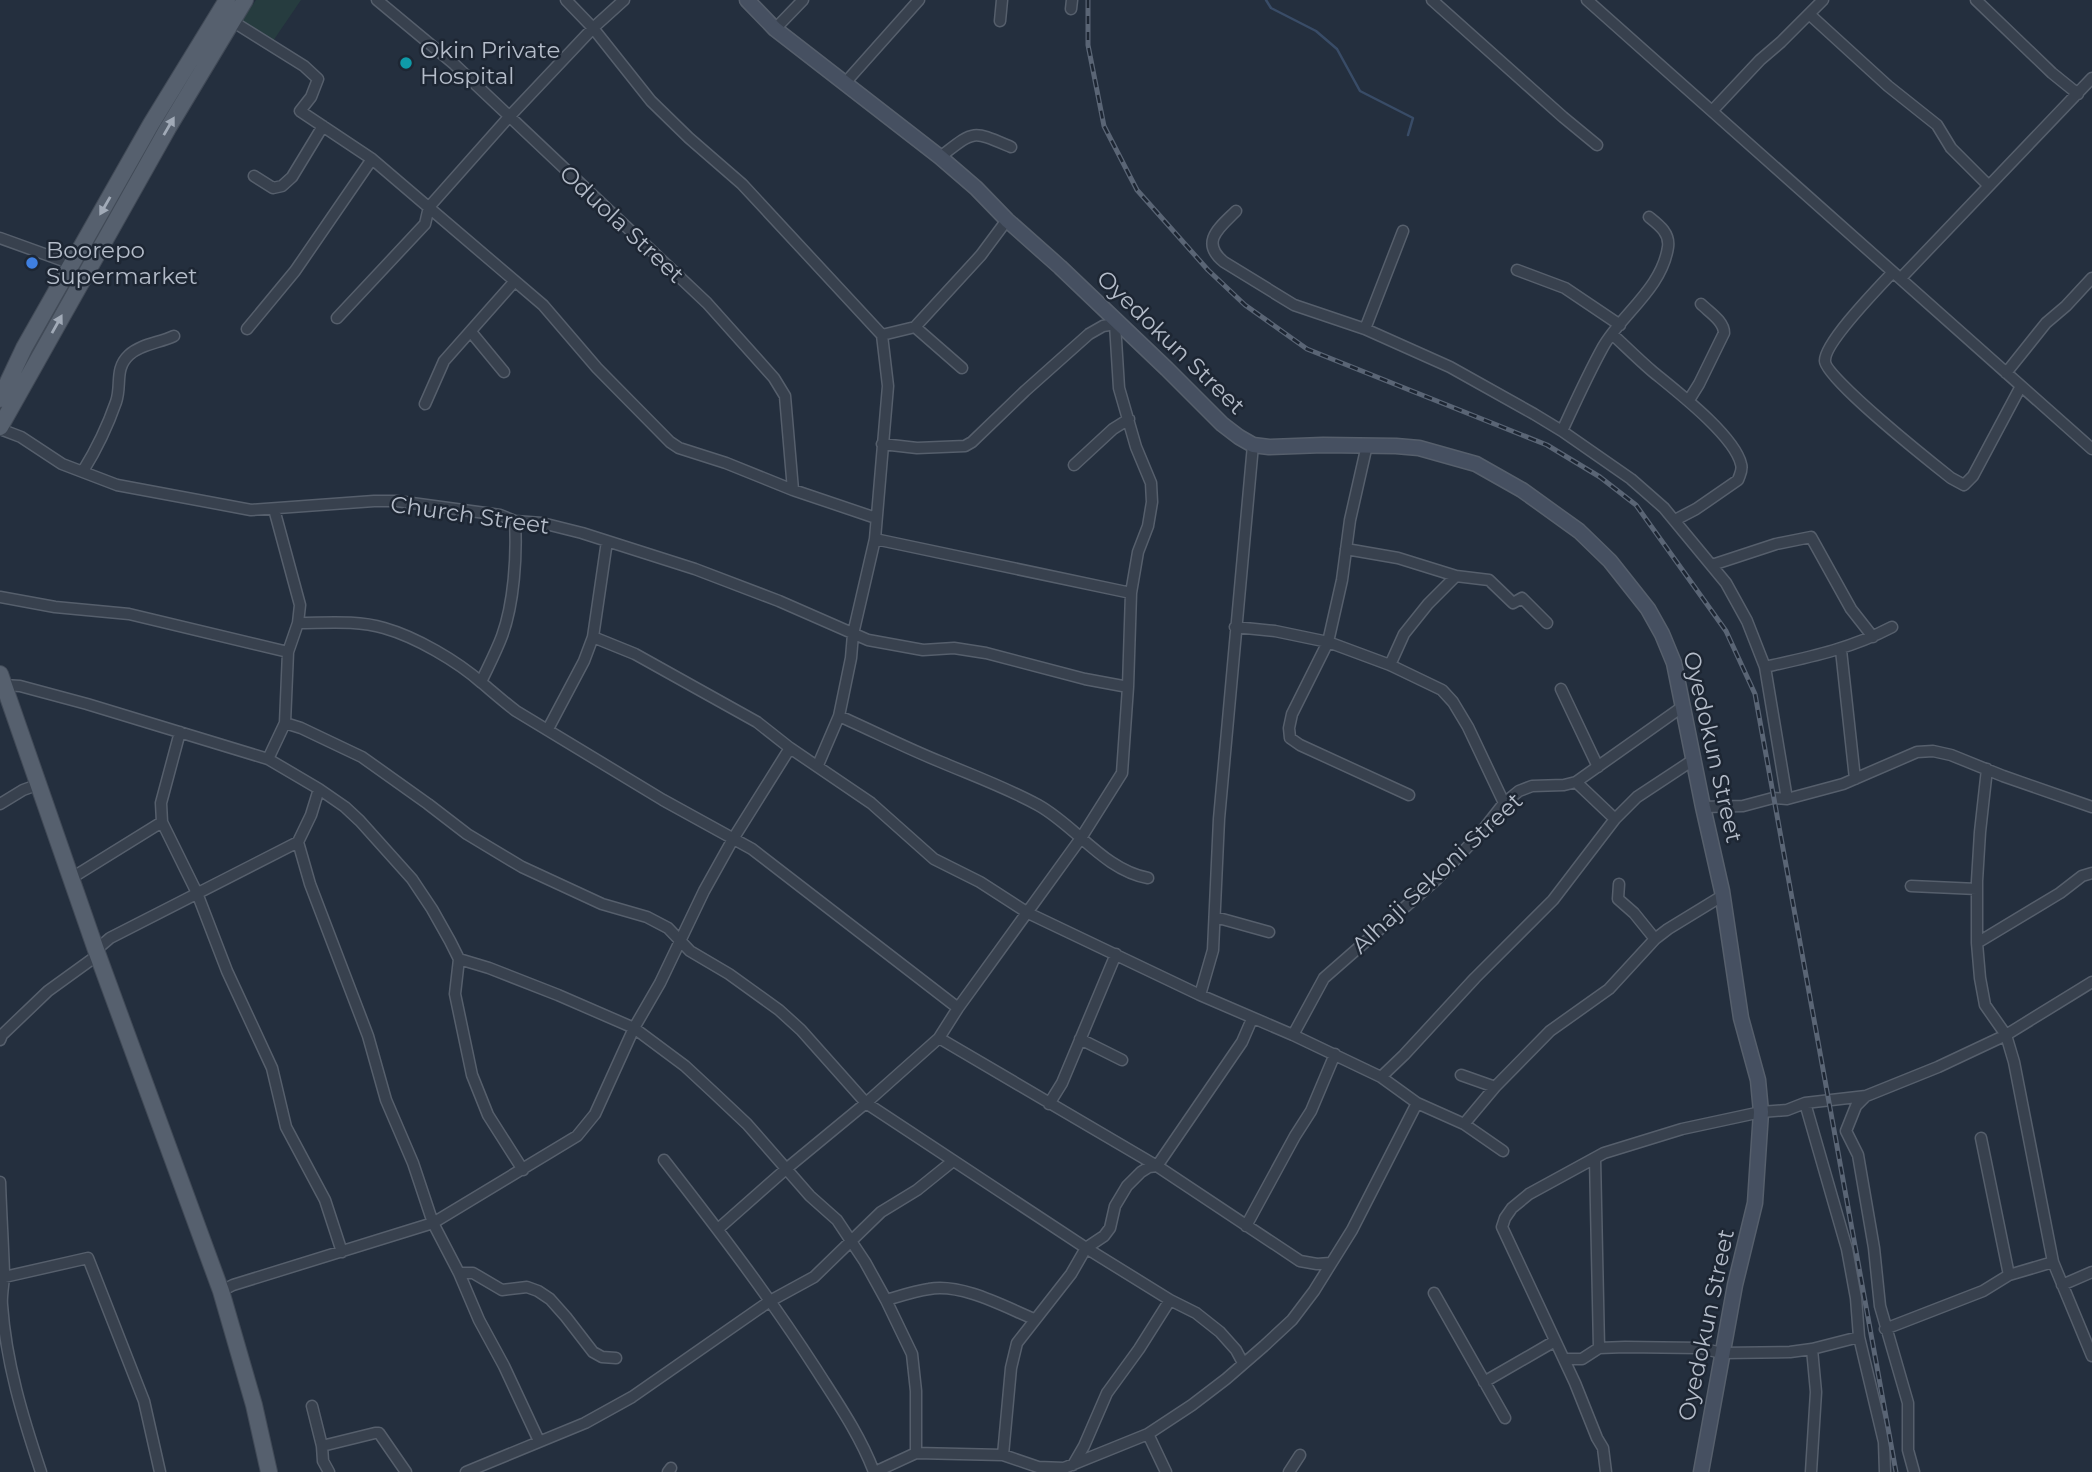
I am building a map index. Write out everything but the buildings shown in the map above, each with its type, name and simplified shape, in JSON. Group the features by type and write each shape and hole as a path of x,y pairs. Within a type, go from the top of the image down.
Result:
{"main road":[{"path":"0,399 24,348 151,124 227,0"},
{"path":"0,428 168,128 245,0"},
{"path":"24,348 38,359"},
{"path":"1,684 34,786 217,1292 264,1472"},
{"path":"1,684 95,954"},
{"path":"148,1100 221,1291 254,1405 269,1472"}],"street":[{"name":"Oduola Street","path":"377,0 453,64 707,303 781,387 785,396 793,490"},
{"path":"566,0 593,28 651,101 742,184 882,335 888,386 875,539 853,634 839,716 818,765"},
{"path":"337,317 425,225 429,207 508,118 593,28 624,0"},
{"name":"Oyedokun Street","path":"747,0 775,29 940,156 976,188 1222,424 1253,444 1269,447 1323,444 1419,448 1476,464 1522,490 1579,531 1610,561 1648,609 1674,663 1722,896 1741,1018 1758,1080 1761,1112 1755,1203 1735,1285 1701,1472"},
{"path":"775,29 803,0"},
{"path":"845,83 919,0"},
{"path":"1000,21 1002,0"},
{"path":"1432,0 1597,145"},
{"path":"1587,0 2092,449"},
{"path":"1713,110 1760,60 1823,0"},
{"path":"1976,0 2052,73 2078,94"},
{"path":"1809,14 1888,86 1937,125 1951,148 1989,186"},
{"path":"232,21 304,66 318,79 311,97 300,111 372,159 543,305 597,369 679,449 726,463 793,490 876,517"},
{"path":"2021,386 1973,476 1964,485 1951,478 1867,407 1834,375 1825,364 1825,358 1831,345 1860,308 1989,186 2092,78"},
{"path":"254,176 273,188 288,182 323,126"},
{"path":"940,156 970,135 976,134 1011,147"},
{"path":"247,329 295,271 372,159"},
{"path":"1236,211 1215,231 1212,240 1218,257 1294,305 1365,329 1450,367 1562,431 1631,479 1664,508 1726,583 1747,621 1765,667 1787,799"},
{"path":"1562,431 1603,348 1647,291 1663,263 1667,238 1662,228 1649,217"},
{"path":"882,335 915,327 981,255 1007,220"},
{"path":"1365,329 1403,231"},
{"path":"0,238 72,264"},
{"path":"1517,270 1565,288 1620,325"},
{"path":"2006,373 2046,323 2092,278"},
{"path":"425,404 444,361 514,282"},
{"path":"1689,400 1724,333 1721,323 1701,304"},
{"path":"882,444 917,447 965,446 1089,334 1112,318"},
{"path":"718,1229 939,1038 1082,838 1122,773 1129,687 1130,593 1152,502 1151,483 1136,447 1119,388 1112,318"},
{"path":"915,327 962,368"},
{"path":"471,332 504,372"},
{"path":"1612,334 1689,400 1720,432 1742,465 1738,480 1726,490 1675,520"},
{"path":"83,471 93,455 117,400 118,373 122,364 139,348 174,336"},
{"path":"1074,465 1113,429 1129,419"},
{"name":"Church Street","path":"0,428 21,437 62,464 117,485 250,510 374,501 397,502 542,523 607,541 738,584 868,640 923,650 954,648 986,653 1085,679 1129,687"},
{"path":"1200,995 1213,950 1219,819 1253,444"},
{"path":"1367,445 1350,520 1342,580 1328,642 1292,714 1290,738 1300,746 1409,795"},
{"path":"268,759 285,723 288,652 298,623 300,605 274,509"},
{"path":"481,682 503,634 511,598 516,545 515,520"},
{"path":"1712,565 1776,544 1811,537 1851,609 1873,637"},
{"path":"875,539 1130,593"},
{"path":"548,729 584,661 593,637 607,541"},
{"path":"1346,549 1398,558 1456,576 1489,580 1513,603 1522,598 1548,623"},
{"path":"1390,665 1404,634 1428,604 1456,576"},
{"path":"0,597 55,607 129,614 288,652"},
{"path":"298,623 383,627 407,636 444,656 516,710 663,800 752,849 958,1009"},
{"path":"1235,627 1275,631 1328,642 1390,665 1442,690 1453,702 1468,727 1504,803"},
{"path":"1765,667 1841,650 1892,627"},
{"path":"593,637 635,654 757,722 871,803 934,859 980,882 1028,913 1381,1077 1417,1102 1464,1124 1503,1151"},
{"path":"1841,650 1855,779"},
{"path":"1,684 20,686 268,759 345,807 412,879 432,909 458,959 455,994 472,1076 488,1115 523,1170"},
{"path":"1561,689 1598,767"},
{"name":"Alhaji Sekoni Street","path":"1293,1035 1324,978 1437,879 1479,835 1504,803 1519,791 1532,786 1576,782 1682,707"},
{"path":"839,716 1005,788 1042,807 1129,873 1148,878"},
{"path":"285,723 362,757 467,834 522,867 602,904 647,917 667,928 690,951 729,974 779,1010 801,1030 866,1103 1086,1248 1196,1313 1220,1332 1236,1350 1243,1363"},
{"path":"180,732 161,803 162,821 197,893 227,971 272,1068 285,1127 325,1199 342,1252"},
{"path":"221,1291 433,1223 577,1136 595,1114 634,1028 660,983 704,891 790,748"},
{"path":"1703,807 1743,806 1773,798 1787,799 1855,779 1917,752 1933,751 1951,755 2092,807"},
{"path":"1381,1077 1553,900 1615,819 1637,797 1693,760"},
{"path":"1987,769 1977,890 1981,992 1985,1005 2006,1035 2014,1062 2053,1262 2092,1356"},
{"path":"1576,782 1615,819"},
{"path":"0,804 34,786"},
{"path":"1,1036 110,938 298,842 312,815 319,789"},
{"path":"70,879 162,821"},
{"path":"298,842 310,884 368,1036 386,1100 413,1163 433,1223 539,1441"},
{"path":"1977,943 2060,893 2082,876 2092,873"},
{"path":"1619,884 1618,899 1634,913 1655,939"},
{"path":"1911,886 1977,890"},
{"path":"1464,1124 1494,1087 1550,1031 1609,989 1655,939 1722,896"},
{"path":"1215,917 1269,932"},
{"path":"1049,1104 1062,1083 1116,954"},
{"path":"458,959 558,995 634,1028 685,1066 747,1124 810,1196 837,1220 865,1262 912,1354 916,1391 916,1453"},
{"path":"1606,1472 1603,1448 1502,1227 1512,1208 1530,1194 1604,1153 1682,1129 1761,1112 1787,1110 1805,1103 1866,1096 1938,1067 2006,1035 2092,982"},
{"path":"1003,1455 1013,1356 1017,1343 1071,1274 1086,1248 1104,1236 1110,1228 1115,1206 1127,1186 1141,1171 1157,1166 1242,1042 1252,1019"},
{"path":"939,1038 1157,1166 1300,1261 1330,1263"},
{"path":"1080,1039 1122,1060"},
{"path":"1246,1226 1311,1111 1335,1054"},
{"path":"1461,1075 1494,1087"},
{"path":"1866,1096 1856,1105 1846,1131 1858,1155 1874,1248 1880,1306 1908,1403 1908,1450 1914,1472"},
{"path":"664,1160 770,1301 839,1405 875,1472 916,1453 1003,1455 1038,1467 1064,1468 1148,1434 1226,1379 1292,1320 1314,1291 1352,1230 1417,1102"},
{"path":"1805,1103 1847,1249 1856,1298 1859,1337 1884,1442 1885,1472"},
{"path":"1981,1138 2009,1275"},
{"path":"1595,1158 1599,1348"},
{"path":"466,1472 585,1423 632,1397 770,1301 814,1277 881,1212 917,1190 953,1161"},
{"path":"0,1182 2,1303 12,1376 41,1472"},
{"path":"2,1277 88,1258 144,1401 160,1472"},
{"path":"1885,1329 1983,1291 2009,1275 2053,1262"},
{"path":"2062,1285 2092,1272"},
{"path":"459,1273 473,1273 502,1290 527,1287 538,1291 550,1299 593,1352 601,1357 616,1358"},
{"path":"886,1300 931,1288 953,1289 1034,1319"},
{"path":"1434,1293 1506,1418"},
{"path":"1073,1465 1107,1392 1139,1349 1170,1300"},
{"path":"1564,1359 1582,1359 1599,1348 1662,1346 1700,1348 1722,1353 1790,1352 1859,1337"},
{"path":"1484,1382 1555,1341"},
{"path":"1811,1472 1816,1392 1812,1349"},
{"path":"312,1406 323,1461 329,1472"},
{"path":"322,1446 379,1433 406,1472"},
{"path":"1148,1434 1166,1472"},
{"path":"1289,1472 1300,1455"}],"green space":[{"path":"256,0 301,0 273,41 242,20"}],"waterway":[{"path":"1266,0 1271,8 1316,31 1337,49 1360,91 1413,118 1408,135"}],"railway":[{"path":"1088,0 1088,45 1104,126 1137,190 1208,270 1245,305 1307,349 1547,445 1600,477 1636,505 1726,631 1755,694 1896,1472"}],"place":[{"name":"Okin Private Hospital","path":"406,63"},
{"name":"Boorepo Supermarket","path":"32,263"}]}
